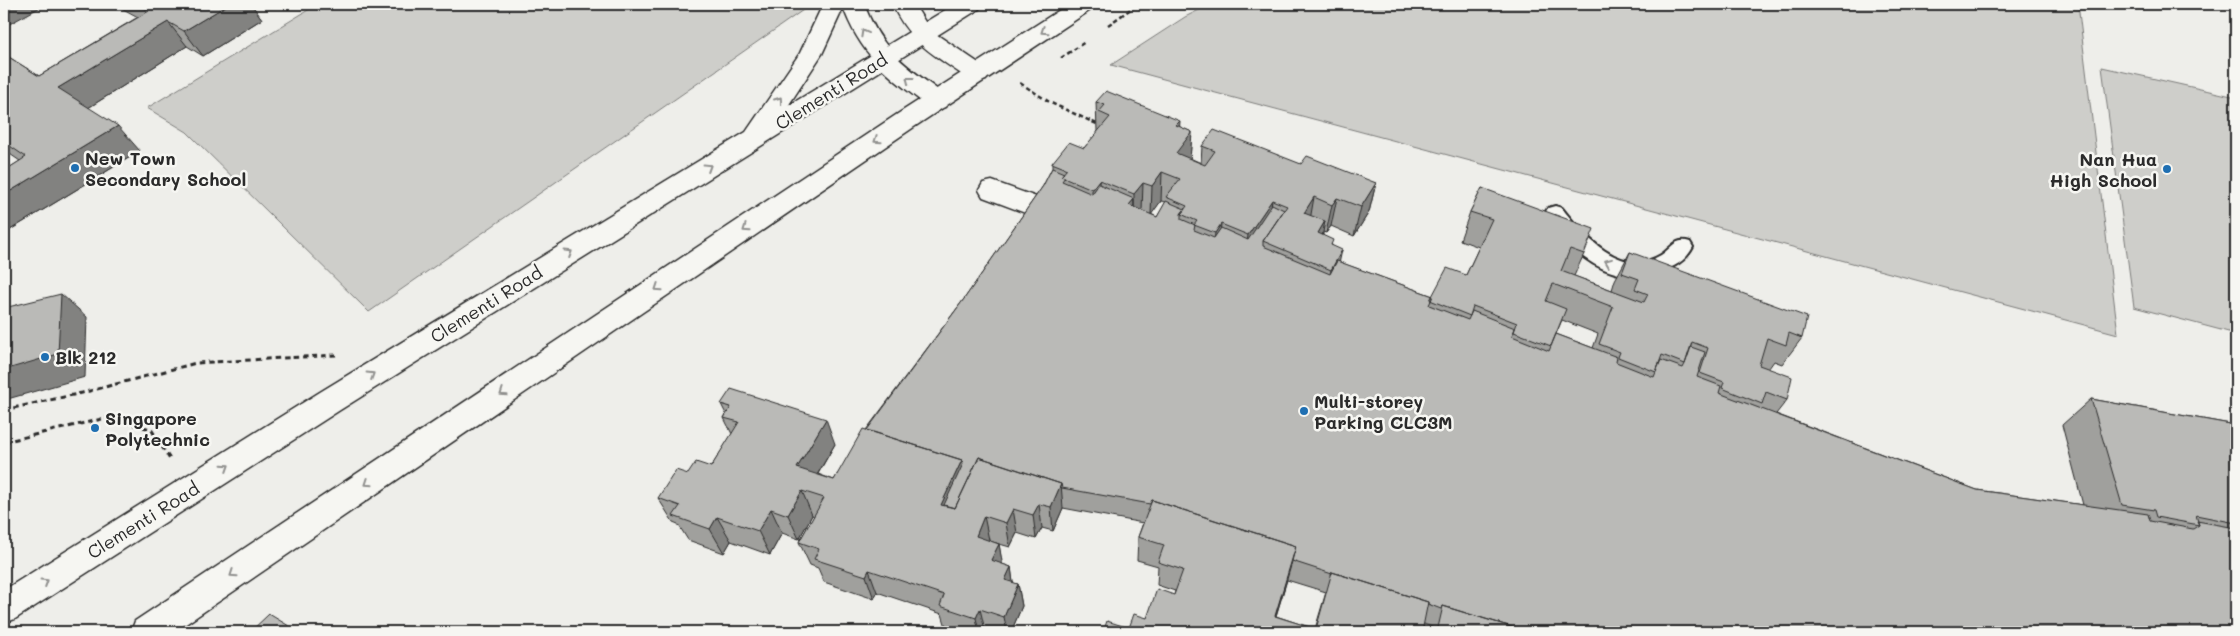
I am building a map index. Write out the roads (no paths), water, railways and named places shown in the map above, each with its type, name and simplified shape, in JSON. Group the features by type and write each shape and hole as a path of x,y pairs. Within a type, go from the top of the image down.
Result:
{"main road":[{"path":"751,140 811,55 828,23 834,4"},
{"path":"853,4 862,32 882,59 937,101"},
{"path":"903,4 910,19 922,35 978,74"},
{"name":"Clementi Road","path":"4,608 362,380 971,4"},
{"path":"147,632 1084,4"},
{"path":"992,190 1044,210"}],"lane":[{"path":"1555,213 1571,235 1594,256 1616,265 1644,269 1668,262 1684,247"}],"place":[{"name":"New Town Secondary School","path":"75,168"},
{"name":"Nan Hua High School","path":"2167,169"},
{"name":"Blk 212","path":"45,357"},
{"name":"Multi-storey Parking CLC3M","path":"1304,411"},
{"name":"Singapore Polytechnic","path":"95,428"}]}
